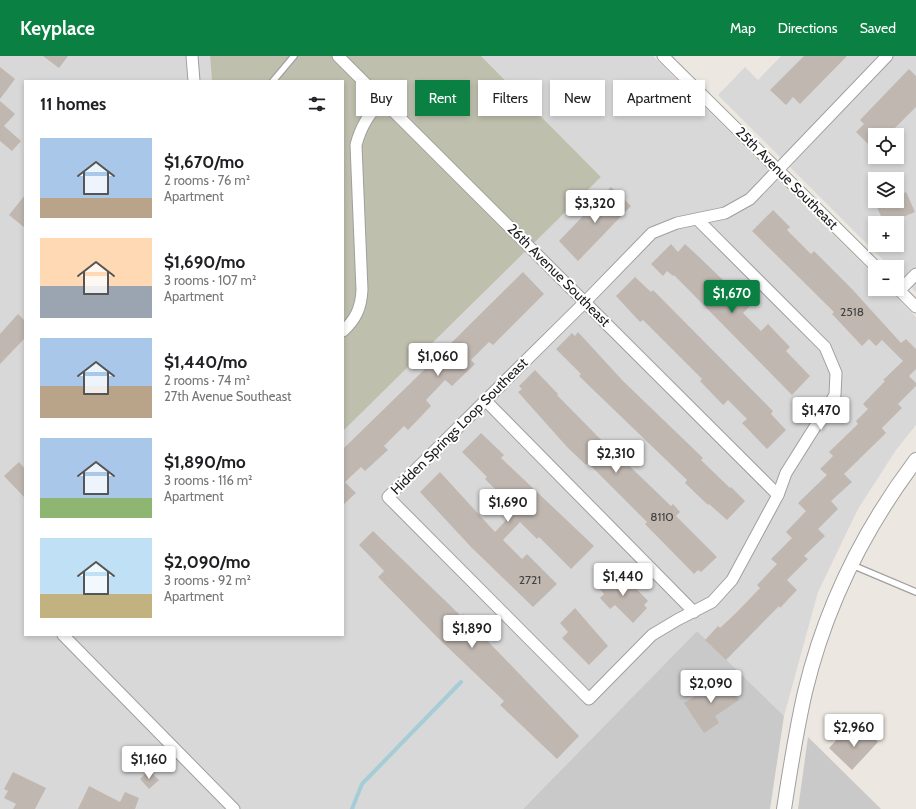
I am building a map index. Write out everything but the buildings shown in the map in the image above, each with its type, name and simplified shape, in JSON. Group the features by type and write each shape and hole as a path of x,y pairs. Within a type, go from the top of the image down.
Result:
{"street":[{"path":"192,56 194,80"},
{"name":"26th Avenue Southeast","path":"338,56 362,80"},
{"name":"25th Avenue Southeast","path":"663,56 869,260"},
{"name":"Hidden Springs Loop Southeast","path":"697,219 825,347 836,373 835,395 786,473 778,495 732,580 712,602 652,635 589,699 388,497 585,302 652,233 677,223 725,213 750,199 779,170 852,90 887,56"},
{"path":"344,330 350,325 361,306 362,290 356,146 360,132 368,116"},
{"name":"26th Avenue Southeast","path":"398,116 778,495"},
{"path":"904,284 916,274"},
{"path":"904,295 916,307"},
{"path":"485,400 694,612"},
{"path":"784,809 806,692 824,630 851,565 886,503 916,460"},
{"path":"64,636 234,809"}],"lane":[{"path":"274,80 294,56"},
{"path":"851,565 916,592"}],"shaded area":[{"path":"0,56 210,56 212,80 24,80 24,636 344,636 344,430 601,177 541,116 542,116 542,80 505,80 481,56 653,56 677,80 613,80 613,116 705,116 705,108 868,269 868,296 895,296 916,317 916,425 896,450 858,509 818,592 784,716 697,631 523,809 0,809"},
{"path":"210,56 481,56 505,80 478,80 478,116 541,116 601,177 344,430 344,80 212,80"},
{"path":"781,56 916,56 916,292 904,280 904,260 883,260 875,252 904,252 904,216 868,216 868,245 718,95 745,67 758,80"},
{"path":"697,631 784,716 770,809 523,809"},
{"path":"808,737 881,809 798,809"}],"waterway":[{"path":"352,809 362,784 461,682"}]}
